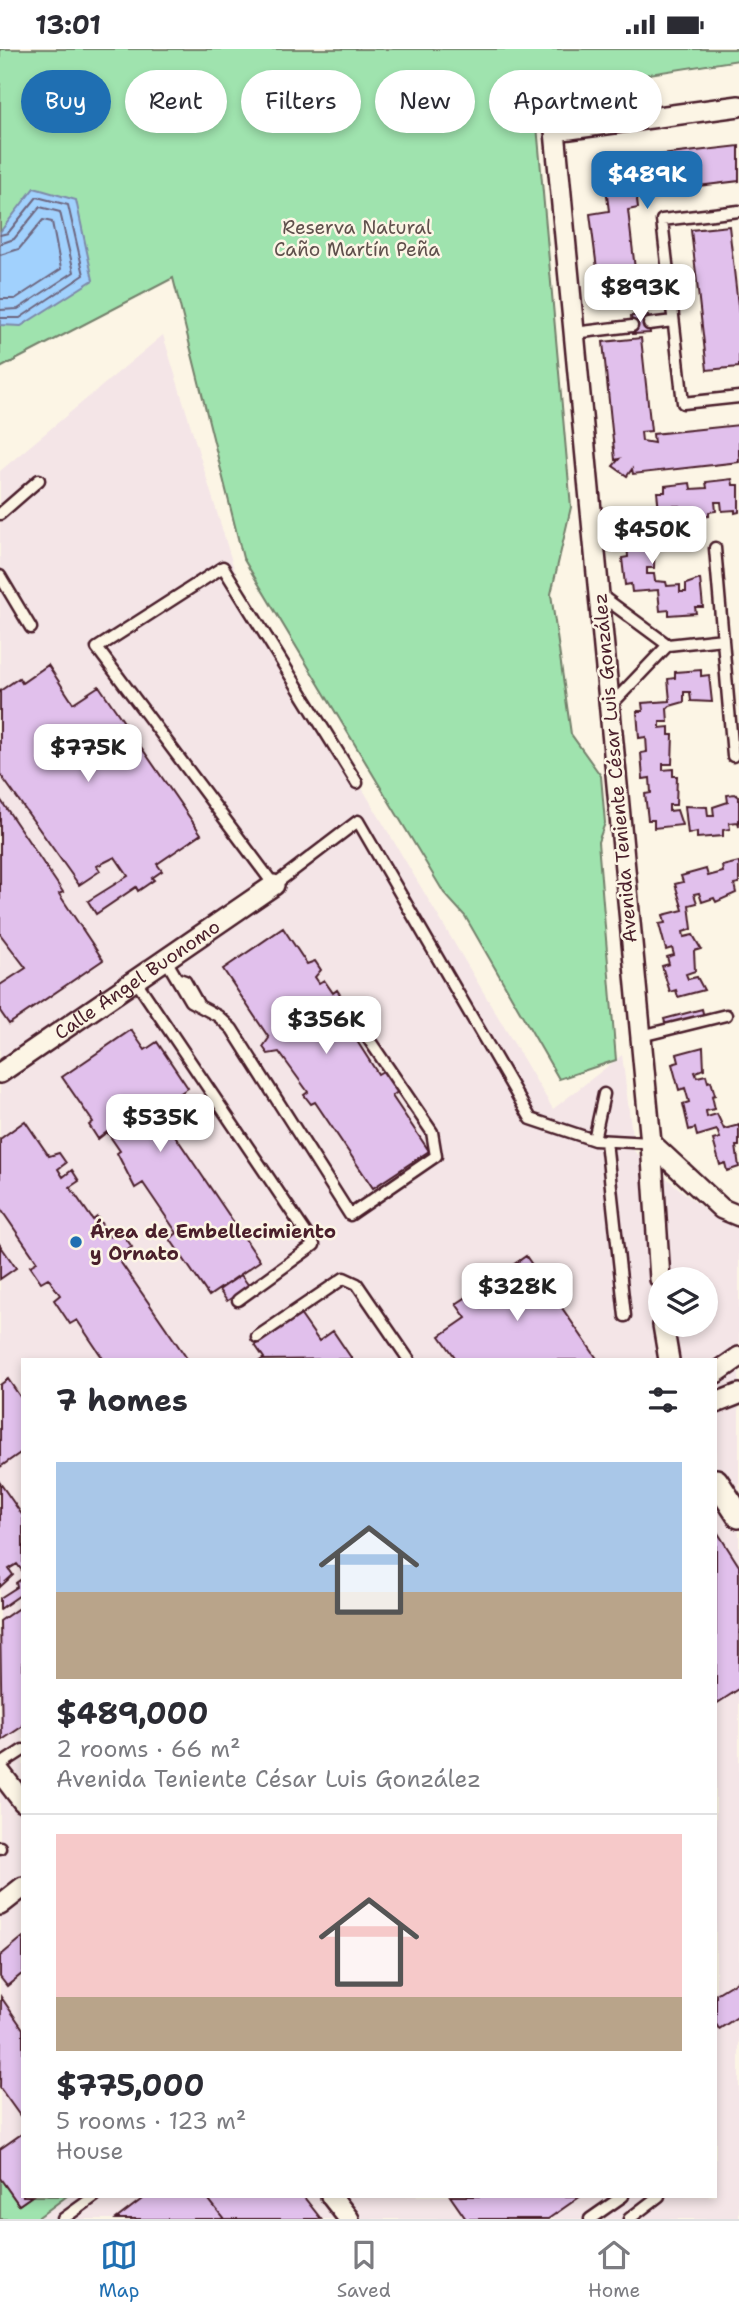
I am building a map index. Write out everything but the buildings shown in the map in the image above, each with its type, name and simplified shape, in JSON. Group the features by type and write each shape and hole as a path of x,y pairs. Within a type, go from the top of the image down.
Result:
{"street":[{"name":"Avenida Teniente César Luis González","path":"659,1267 651,1143 555,131 739,106"},
{"name":"Calle Ángel Buonomo","path":"0,1073 274,885"},
{"path":"651,1143 722,1209 739,1216"},
{"path":"665,1337 669,1358"},
{"path":"717,1372 739,1357"},
{"path":"717,1403 739,1394"},
{"path":"717,1483 739,1516"},
{"path":"0,1772 21,1799"},
{"path":"0,1905 21,1889"},
{"path":"333,2198 349,2219"}],"lane":[{"path":"739,211 662,220 683,403 739,397"},
{"path":"649,324 673,321"},
{"path":"573,333 632,326"},
{"path":"0,514 38,480"},
{"path":"715,548 733,756"},
{"path":"357,783 223,567 97,648 274,885 358,821 531,1119 594,1140 651,1143"},
{"path":"0,576 31,628"},
{"path":"598,593 668,645"},
{"path":"609,707 668,645 723,639"},
{"path":"166,961 190,1001 232,1029 350,1215 436,1156 432,1132 346,1006"},
{"path":"135,981 314,1245 238,1300"},
{"path":"641,1036 726,1015"},
{"path":"594,1140 604,1094"},
{"path":"606,1141 625,1316"},
{"path":"257,1337 344,1279 357,1284 408,1358"},
{"path":"0,1765 21,1751"},
{"path":"63,2219 92,2198"},
{"path":"590,2219 620,2198"},
{"path":"629,2219 658,2198"}],"shaded area":[{"path":"163,335 237,578 553,1109 622,1055 634,1151 711,1215 739,1227 739,2219 0,2219 0,471"}],"green space":[{"name":"Reserva Natural Caño Martín Peña","path":"0,49 739,49 739,60 662,72 489,70 489,133 538,133 571,507 551,594 571,734 601,776 605,823 598,842 616,1060 559,1079 465,916 444,893 243,558 173,278 0,368"},
{"path":"0,2178 19,2205 29,2198 64,2198 36,2219 0,2219"}],"water":[{"path":"34,188 76,200 93,280 21,326 0,325 0,232"}],"place":[{"name":"Área de Embellecimiento y Ornato","path":"76,1242"}]}
